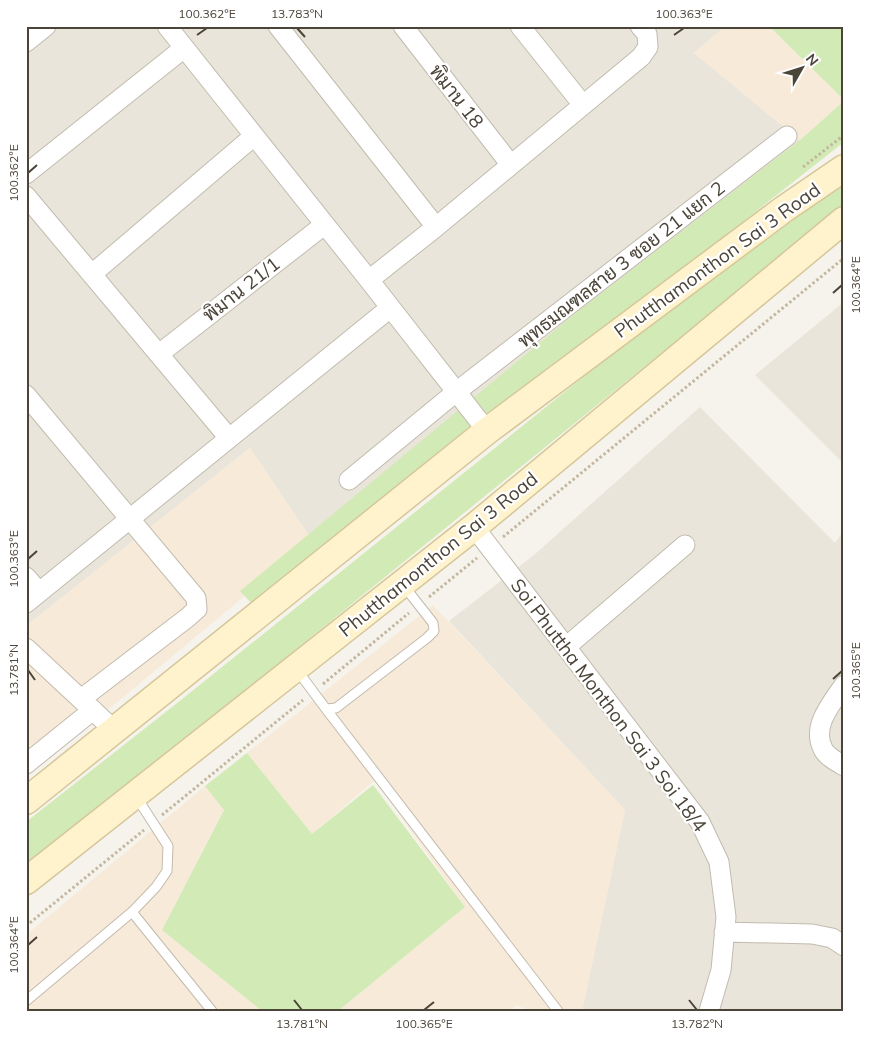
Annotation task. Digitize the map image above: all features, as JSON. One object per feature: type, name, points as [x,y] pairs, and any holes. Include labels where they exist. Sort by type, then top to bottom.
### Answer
[{"type":"main road","points":[[784,209],[844,157]]},
{"type":"main road","name":"Phutthamonthon Sai 3 Road","points":[[26,801],[487,431],[784,209],[844,168]]},
{"type":"main road","name":"Phutthamonthon Sai 3 Road","points":[[26,881],[474,527],[844,220]]},
{"type":"main road","points":[[813,246],[844,225]]},
{"type":"street","points":[[26,42],[46,26]]},
{"type":"street","points":[[166,26],[487,431]]},
{"type":"street","points":[[278,26],[436,227]]},
{"type":"street","name":"พิมาน 18","points":[[403,26],[511,165]]},
{"type":"street","points":[[520,26],[583,106]]},
{"type":"street","points":[[369,280],[641,57],[648,46],[647,34],[640,26]]},
{"type":"street","points":[[26,174],[184,48]]},
{"type":"street","points":[[92,274],[254,136]]},
{"type":"street","name":"พุทธมณฑลสาย 3 ซอย 21 แยก 2","points":[[349,480],[456,392],[787,136]]},
{"type":"street","points":[[26,196],[229,438]]},
{"type":"street","name":"พิมาน 21/1","points":[[159,354],[324,224]]},
{"type":"street","points":[[26,577],[33,598],[390,308]]},
{"type":"street","points":[[26,395],[196,598],[197,608],[87,705],[26,764]]},
{"type":"street","name":"Soi Phuttha Monthon Sai 3 Soi 18/4","points":[[474,527],[700,822],[719,862],[726,917],[721,970],[709,1011]]},
{"type":"street","points":[[566,647],[685,545]]},
{"type":"street","points":[[26,648],[114,730]]},
{"type":"street","points":[[844,684],[822,718],[819,734],[823,749],[833,760],[844,766]]},
{"type":"street","points":[[724,932],[812,934],[832,938],[844,946]]},
{"type":"lane","points":[[326,708],[336,708],[434,631],[433,624],[403,584]]},
{"type":"lane","points":[[296,668],[558,1011]]},
{"type":"lane","points":[[26,1001],[132,912],[156,887],[167,871],[168,846],[136,795]]},
{"type":"lane","points":[[132,912],[212,1011]]},
{"type":"path","points":[[26,926],[844,258]]},
{"type":"shaded area","points":[[26,26],[726,26],[694,53],[807,146],[312,540],[250,448],[26,626]]},
{"type":"shaded area","points":[[726,26],[769,26],[844,101],[800,140],[694,53]]},
{"type":"shaded area","points":[[844,302],[844,464],[755,375]]},
{"type":"shaded area","points":[[700,407],[835,543],[844,530],[844,1011],[582,1011],[625,810],[449,621],[534,555]]},
{"type":"shaded area","points":[[250,448],[312,540],[26,778],[26,626]]},
{"type":"shaded area","points":[[433,605],[625,810],[582,1011],[531,1011],[516,1005],[511,1011],[338,1011],[465,907],[375,780],[312,834],[247,753]]},
{"type":"shaded area","points":[[205,786],[224,809],[162,930],[262,1011],[26,1011],[26,935]]},
{"type":"green space","points":[[769,26],[844,26],[844,100]]},
{"type":"green space","points":[[844,101],[844,142],[253,605],[240,591],[577,312],[800,140]]},
{"type":"green space","points":[[844,179],[844,205],[26,868],[26,822],[698,285]]},
{"type":"green space","points":[[247,753],[312,834],[373,785],[465,907],[338,1011],[262,1011],[162,930],[224,810],[205,786]]}]
